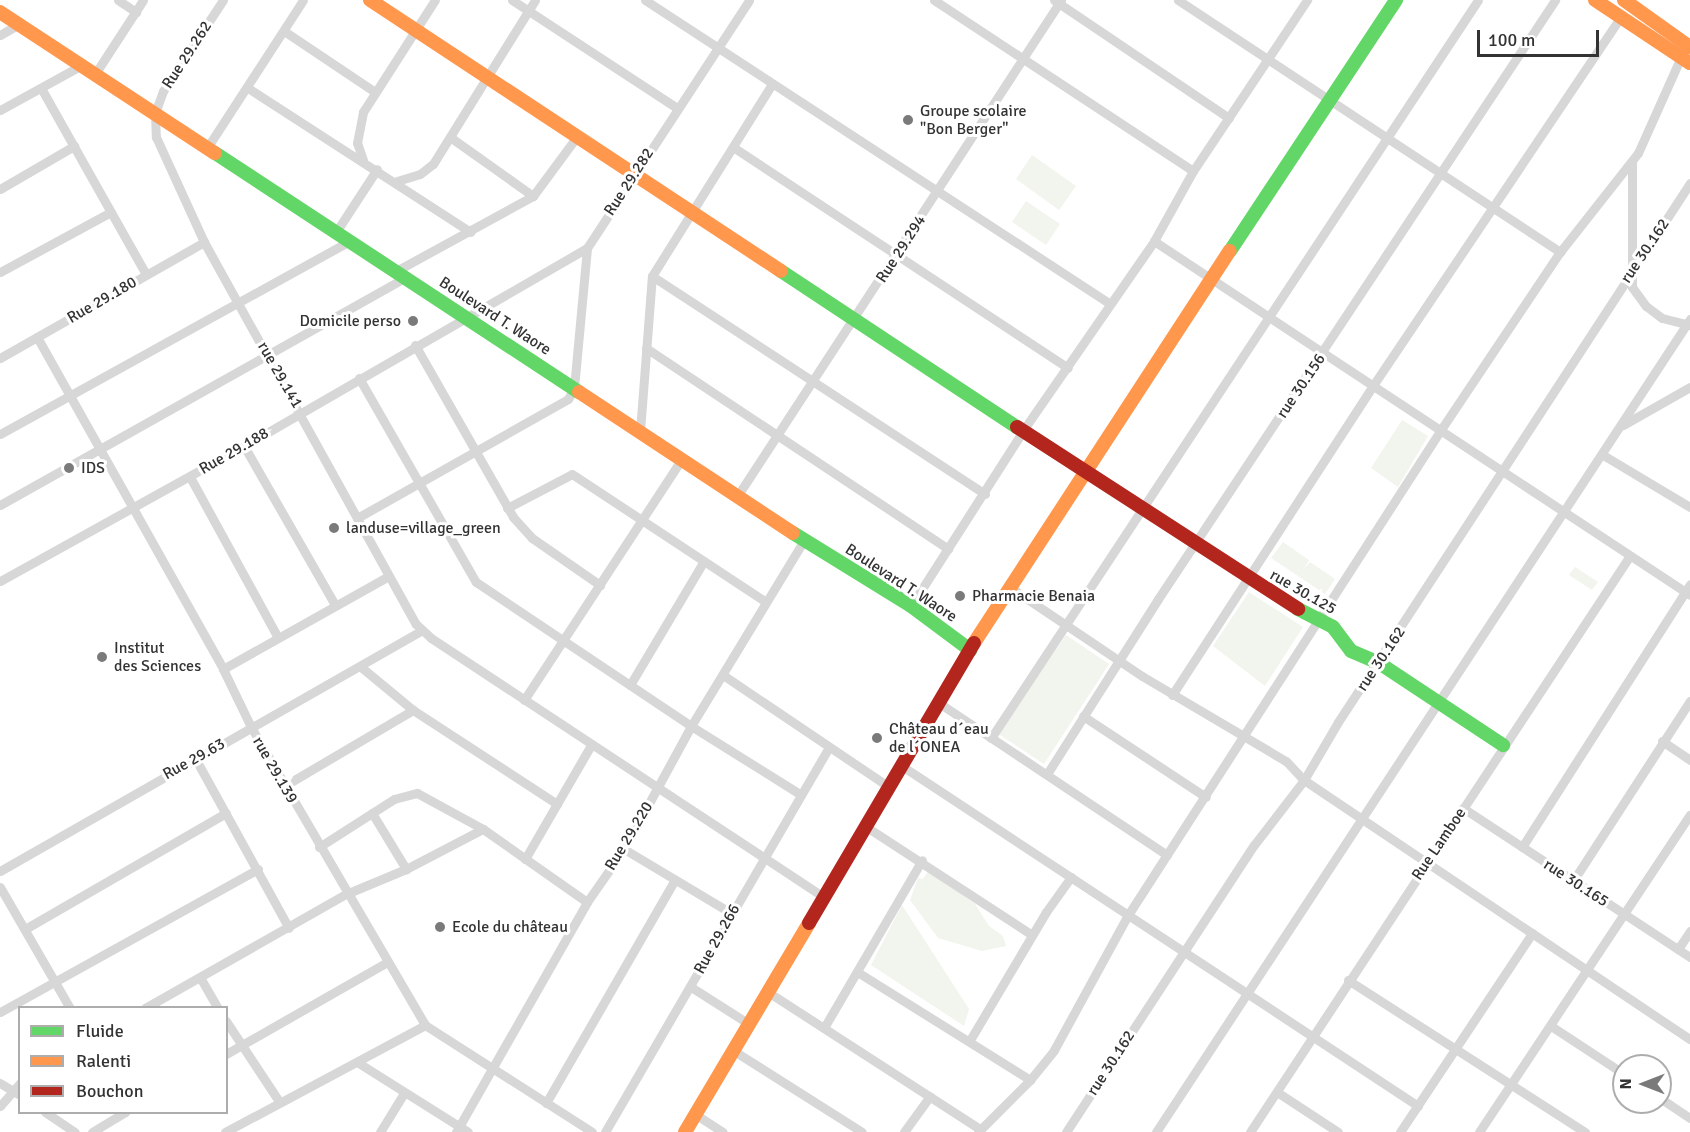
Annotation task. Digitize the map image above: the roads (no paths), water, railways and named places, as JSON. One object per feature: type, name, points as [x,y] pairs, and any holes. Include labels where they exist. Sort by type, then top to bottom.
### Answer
[{"type":"street","points":[[118,0],[136,12]]},
{"type":"street","points":[[95,74],[143,0]]},
{"type":"street","name":"Rue 29.262","points":[[155,113],[163,91],[223,0]]},
{"type":"street","points":[[207,147],[248,88],[303,0]]},
{"type":"street","name":"rue 30.125","points":[[370,0],[636,172],[691,211],[1250,580],[1333,627],[1351,651],[1379,663],[1435,703],[1503,745]]},
{"type":"street","points":[[363,160],[357,130],[375,92],[435,0]]},
{"type":"street","points":[[512,0],[677,108]]},
{"type":"street","points":[[397,181],[420,174],[433,164],[489,78],[535,0]]},
{"type":"street","points":[[645,0],[936,193],[1109,303]]},
{"type":"street","name":"Rue 29.282","points":[[574,388],[587,248],[749,0]]},
{"type":"street","points":[[934,0],[1193,171]]},
{"type":"street","points":[[1178,0],[1267,60],[1388,136],[1491,209],[1560,252]]},
{"type":"street","points":[[910,606],[985,494],[1024,429],[1154,241],[1193,171],[1307,0]]},
{"type":"street","points":[[685,1132],[970,650],[1085,469],[1396,0]]},
{"type":"street","points":[[991,738],[1067,627],[1478,0]]},
{"type":"street","name":"rue 30.156","points":[[1047,774],[1119,660],[1555,0]]},
{"type":"street","points":[[1595,0],[1621,17],[1688,50]]},
{"type":"street","points":[[1058,1],[1229,118]]},
{"type":"street","name":"Rue 29.294","points":[[738,495],[1023,60],[1058,1]]},
{"type":"street","points":[[1629,1],[1688,50]]},
{"type":"street","name":"Boulevard T. Waore","points":[[0,12],[804,540],[910,606],[970,650]]},
{"type":"street","points":[[1172,695],[1250,580],[1372,387],[1621,17]]},
{"type":"street","points":[[0,35],[20,24]]},
{"type":"street","points":[[284,31],[375,92]]},
{"type":"street","points":[[768,992],[825,1026],[979,1130],[1030,1080],[1054,1050],[1128,915],[1321,620],[1440,431],[1560,252],[1632,162],[1688,50]]},
{"type":"street","points":[[0,111],[82,65]]},
{"type":"street","points":[[640,431],[652,276],[772,84]]},
{"type":"street","points":[[41,88],[146,274]]},
{"type":"street","points":[[248,88],[397,181],[471,232]]},
{"type":"street","name":"rue 29.141","points":[[155,113],[156,137],[204,242],[301,412],[388,576],[421,631]]},
{"type":"street","points":[[0,505],[268,355],[533,196],[578,135]]},
{"type":"street","points":[[450,137],[533,196]]},
{"type":"street","points":[[0,189],[74,146]]},
{"type":"street","points":[[733,147],[1068,368]]},
{"type":"street","points":[[1156,1132],[1362,820],[1435,703],[1562,511],[1603,455],[1689,323],[1662,318],[1636,295],[1629,274],[1633,240],[1632,162]]},
{"type":"street","points":[[336,232],[377,169]]},
{"type":"street","name":"rue 30.162","points":[[1066,1132],[1254,845],[1304,780],[1629,274],[1690,183]]},
{"type":"street","points":[[0,272],[111,212]]},
{"type":"street","points":[[0,434],[237,300],[350,241]]},
{"type":"street","points":[[1154,241],[1212,277],[1372,387],[1629,556],[1688,590],[1522,847]]},
{"type":"street","name":"Rue 29.180","points":[[0,358],[204,242]]},
{"type":"street","name":"Rue 29.188","points":[[0,581],[190,477],[465,316],[587,248]]},
{"type":"street","points":[[652,276],[985,494]]},
{"type":"street","name":"rue 29.139","points":[[38,338],[223,669],[251,727],[284,786],[425,1024],[592,1132]]},
{"type":"street","points":[[415,345],[507,508],[532,538],[600,585]]},
{"type":"street","points":[[646,348],[948,549]]},
{"type":"street","points":[[359,378],[476,582],[691,726],[800,794]]},
{"type":"street","points":[[1621,426],[1690,387]]},
{"type":"street","points":[[357,518],[563,405],[574,388]]},
{"type":"street","points":[[244,446],[335,605]]},
{"type":"street","points":[[1603,455],[1690,507]]},
{"type":"street","points":[[524,700],[682,459]]},
{"type":"street","points":[[507,508],[570,473],[766,602]]},
{"type":"street","points":[[190,477],[278,638]]},
{"type":"street","name":"Rue 29.220","points":[[461,1130],[492,1069],[587,902],[624,849],[691,726],[804,540]]},
{"type":"street","name":"Rue Lamboe","points":[[1250,1132],[1629,556]]},
{"type":"street","points":[[630,685],[704,561]]},
{"type":"street","points":[[223,669],[388,576]]},
{"type":"street","points":[[1011,588],[1172,695],[1286,761],[1304,780],[1362,820],[1690,1039]]},
{"type":"street","points":[[421,631],[762,858],[824,896]]},
{"type":"street","name":"Rue 29.63","points":[[0,871],[421,631]]},
{"type":"street","points":[[361,667],[413,710],[557,804]]},
{"type":"street","points":[[723,675],[889,787]]},
{"type":"street","points":[[1574,881],[1662,741],[1690,701]]},
{"type":"street","points":[[939,704],[1167,855]]},
{"type":"street","points":[[284,786],[413,710]]},
{"type":"street","points":[[1083,716],[1206,797]]},
{"type":"street","points":[[1662,741],[1690,760]]},
{"type":"street","points":[[525,859],[591,745]]},
{"type":"street","name":"Rue 29.266","points":[[605,1132],[691,987],[762,858],[829,747]]},
{"type":"street","points":[[195,758],[258,868],[289,928]]},
{"type":"street","points":[[902,766],[1128,915],[1185,949],[1248,991],[1311,1038],[1418,1106]]},
{"type":"street","points":[[319,847],[394,799],[417,793],[483,829],[587,902]]},
{"type":"street","name":"rue 30.165","points":[[1462,808],[1690,957]]},
{"type":"street","points":[[25,929],[226,813]]},
{"type":"street","points":[[372,813],[406,869]]},
{"type":"street","points":[[1479,1132],[1588,973],[1690,815]]},
{"type":"street","points":[[865,826],[922,860],[1032,935]]},
{"type":"street","points":[[149,1006],[201,979],[346,894],[406,869],[483,829]]},
{"type":"street","points":[[624,849],[731,913]]},
{"type":"street","points":[[825,1026],[859,973],[922,860]]},
{"type":"street","points":[[0,1012],[258,868]]},
{"type":"street","points":[[970,1040],[1032,935],[1071,877]]},
{"type":"street","points":[[546,1103],[675,880]]},
{"type":"street","points":[[0,887],[69,1006]]},
{"type":"street","points":[[1678,949],[1690,931]]},
{"type":"street","points":[[1400,1132],[1532,933]]},
{"type":"street","points":[[228,1053],[387,962]]},
{"type":"street","points":[[859,973],[970,1040],[1030,1080]]},
{"type":"street","points":[[201,979],[217,1006]]},
{"type":"street","points":[[1348,980],[1585,1132]]},
{"type":"street","points":[[691,987],[749,1024]]},
{"type":"street","points":[[225,1132],[278,1100],[357,1062],[425,1024]]},
{"type":"street","points":[[228,1025],[278,1100]]},
{"type":"street","points":[[1551,1026],[1612,1066]]},
{"type":"street","points":[[734,1051],[862,1132]]},
{"type":"street","points":[[357,1062],[461,1130]]},
{"type":"street","points":[[0,1083],[18,1094]]},
{"type":"street","points":[[0,1106],[10,1089],[18,1084]]},
{"type":"street","points":[[1277,1092],[1338,1132]]},
{"type":"street","points":[[380,1132],[404,1093]]},
{"type":"street","points":[[904,1132],[930,1096]]},
{"type":"street","points":[[1672,1106],[1690,1118]]},
{"type":"street","points":[[47,1114],[75,1132]]},
{"type":"street","points":[[92,1132],[123,1114]]},
{"type":"street","points":[[695,1114],[723,1132]]},
{"type":"place","name":"Groupe scolaire \"Bon Berger\"","points":[[908,120]]},
{"type":"place","name":"Domicile perso","points":[[413,321]]},
{"type":"place","name":"IDS","points":[[69,468]]},
{"type":"place","name":"landuse=village_green","points":[[334,528]]},
{"type":"place","name":"Pharmacie Benaia","points":[[960,596]]},
{"type":"place","name":"Institut des Sciences","points":[[102,657]]},
{"type":"place","name":"Château d´eau de l´ONEA","points":[[877,738]]},
{"type":"place","name":"Ecole du château","points":[[440,927]]}]
